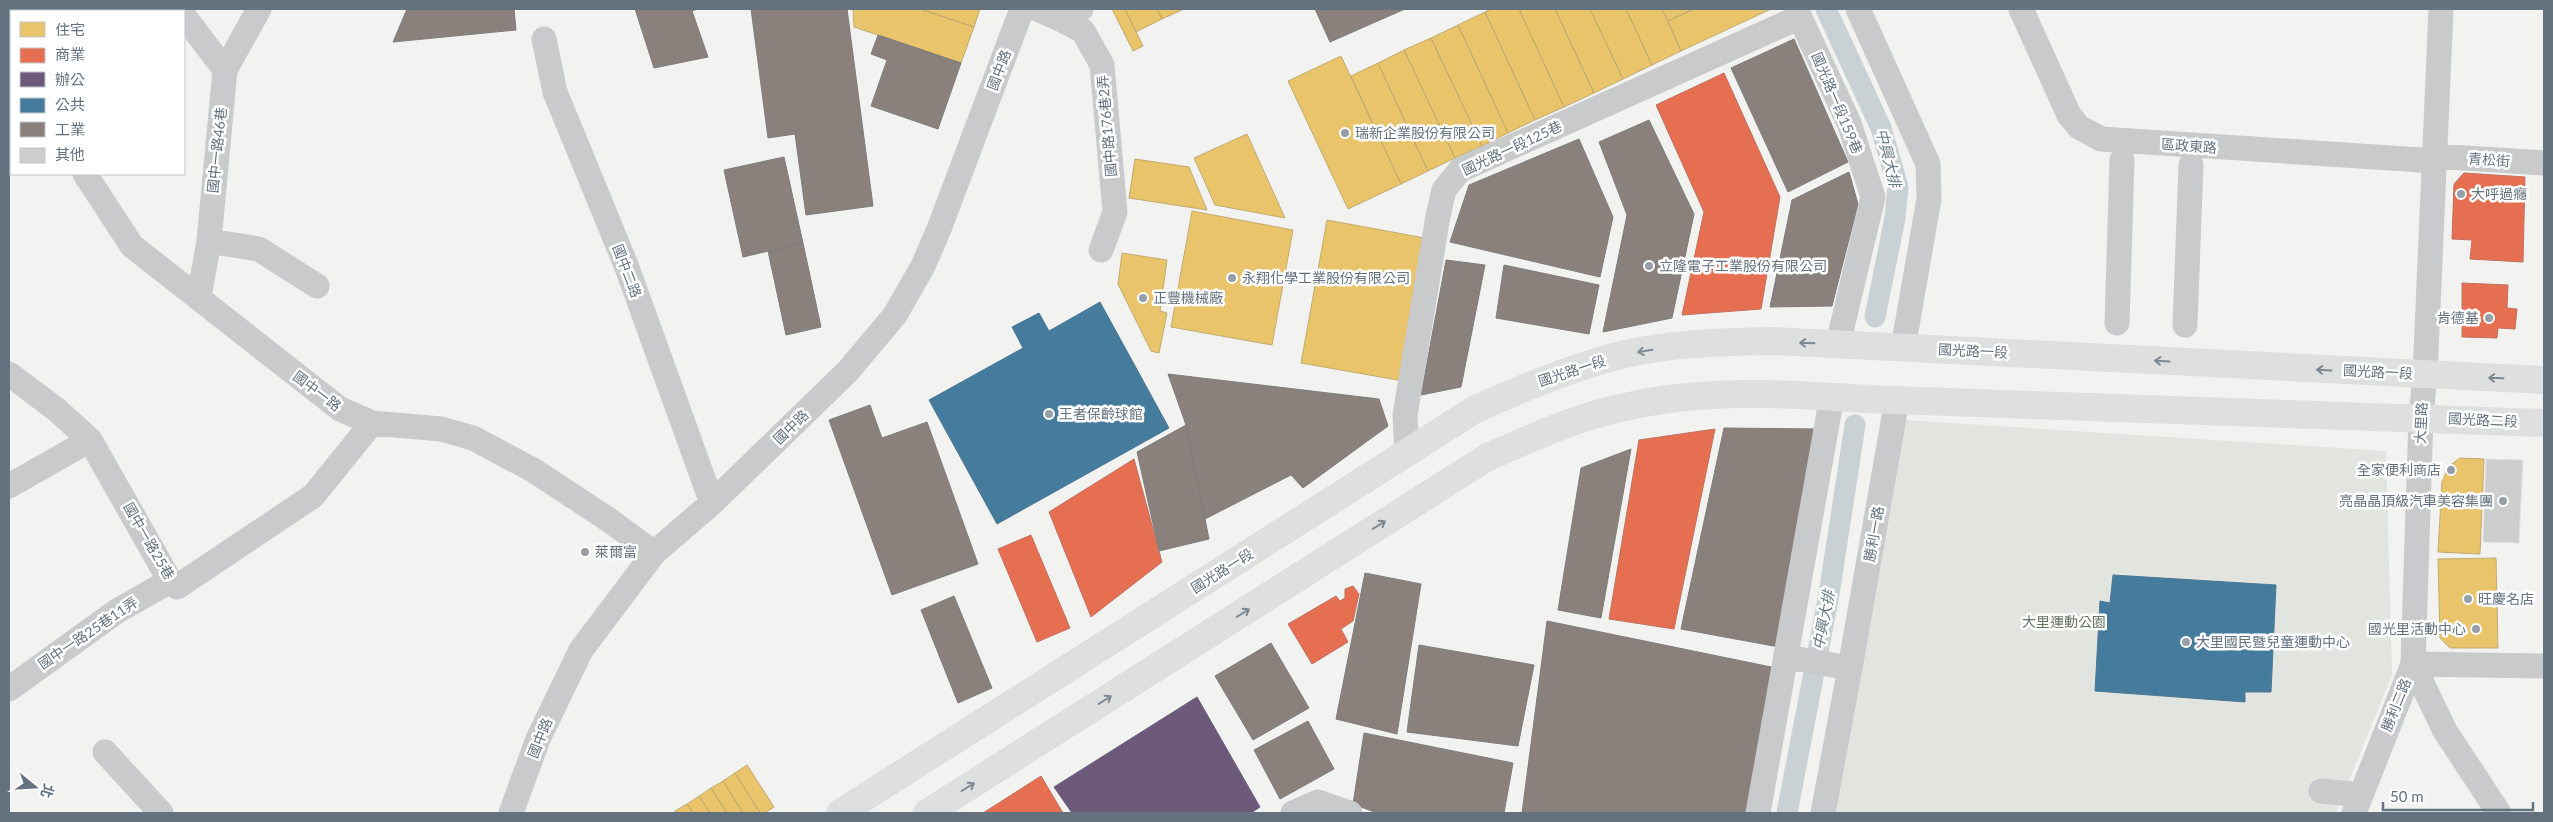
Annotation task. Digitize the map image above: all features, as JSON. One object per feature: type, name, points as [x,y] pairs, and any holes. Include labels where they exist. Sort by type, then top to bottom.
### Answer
[{"type":"main road","name":"國光路一段","points":[[840,813],[1474,410],[1531,384],[1622,355],[1659,348],[1724,342],[1838,344],[2425,375]]},
{"type":"main road","points":[[2425,375],[2544,380]]},
{"type":"main road","points":[[927,813],[1486,458],[1541,434],[1624,407],[1662,400],[1726,394],[1832,396],[1897,400],[2421,417]]},
{"type":"main road","name":"國光路二段","points":[[2421,417],[2544,423]]},
{"type":"street","points":[[185,17],[225,70],[259,9]]},
{"type":"street","name":"國中路","points":[[511,813],[538,739],[581,650],[654,553],[712,503],[848,372],[895,314],[923,266],[936,236],[1022,9]]},
{"type":"street","points":[[1858,9],[1928,164],[1929,198],[1903,348]]},
{"type":"street","name":"區政東路","points":[[2021,9],[2069,115],[2079,127],[2101,139],[2420,160],[2434,156]]},
{"type":"street","name":"大里路","points":[[2441,9],[2425,375],[2421,417],[2413,664],[2445,731],[2499,813]]},
{"type":"street","name":"國中路176巷2弄","points":[[1060,12],[1083,31],[1102,65],[1115,212],[1101,250]]},
{"type":"street","name":"國光路一段159巷","points":[[1798,13],[1849,124],[1873,197],[1838,344]]},
{"type":"street","name":"國光路一段125巷","points":[[1407,451],[1405,415],[1438,216],[1444,190],[1460,170],[1798,13]]},
{"type":"street","name":"國中二路","points":[[544,39],[555,92],[626,265],[712,503]]},
{"type":"street","name":"國中一路46巷","points":[[199,296],[209,241],[225,70]]},
{"type":"street","name":"青松街","points":[[2434,156],[2544,163]]},
{"type":"street","points":[[2117,323],[2122,160]]},
{"type":"street","points":[[2184,325],[2191,165]]},
{"type":"street","name":"國中一路","points":[[86,175],[132,246],[199,296],[340,409],[372,423],[441,429],[473,438],[533,470],[609,520],[654,553]]},
{"type":"street","points":[[209,241],[259,249],[317,286]]},
{"type":"street","name":"國中一路25巷","points":[[9,374],[57,410],[90,440],[170,581],[177,587],[314,496],[372,423]]},
{"type":"street","points":[[1758,813],[1832,396]]},
{"type":"street","name":"勝利一路","points":[[1823,813],[1897,400]]},
{"type":"street","points":[[9,486],[90,440]]},
{"type":"street","name":"國中一路25巷11弄","points":[[9,688],[117,611],[170,581]]},
{"type":"street","points":[[1787,657],[1850,668]]},
{"type":"street","name":"勝利二路","points":[[2357,804],[2413,664],[2544,666]]},
{"type":"street","points":[[105,752],[161,813]]},
{"type":"street","points":[[2321,791],[2357,804]]},
{"type":"street","points":[[1293,813],[1318,802],[1350,813]]},
{"type":"green space","name":"大里運動公園","points":[[1905,420],[2386,451],[2392,675],[2336,813],[1834,813]]},
{"type":"building: 住宅","points":[[853,9],[920,9],[974,27],[961,63],[854,27]]},
{"type":"building: 住宅","points":[[920,9],[980,9],[974,27]]},
{"type":"building: 住宅","points":[[1112,9],[1125,9],[1143,46],[1133,51]]},
{"type":"building: 住宅","points":[[1125,9],[1157,9],[1162,19],[1136,32]]},
{"type":"building: 住宅","points":[[1157,9],[1184,9],[1162,19]]},
{"type":"building: 住宅","points":[[1492,9],[1519,9],[1564,107],[1535,120],[1485,12]]},
{"type":"building: 住宅","points":[[1519,9],[1555,9],[1594,93],[1564,107]]},
{"type":"building: 住宅","points":[[1555,9],[1590,9],[1623,79],[1594,93]]},
{"type":"building: 住宅","points":[[1590,9],[1626,9],[1652,65],[1623,79]]},
{"type":"building: 住宅","points":[[1626,9],[1662,9],[1681,51],[1652,65]]},
{"type":"building: 住宅","points":[[1662,9],[1694,9],[1668,21]]},
{"type":"building: 住宅","points":[[1694,9],[1771,9],[1681,51],[1668,21]]},
{"type":"building: 住宅","points":[[1485,12],[1535,120],[1508,133],[1458,25]]},
{"type":"building: 住宅","points":[[1458,25],[1508,133],[1482,146],[1431,38]]},
{"type":"building: 住宅","points":[[1431,38],[1482,146],[1455,158],[1404,50]]},
{"type":"building: 住宅","points":[[1404,50],[1455,158],[1428,171],[1378,63]]},
{"type":"building: 住宅","name":"瑞新企業股份有限公司","points":[[1341,56],[1401,184],[1348,209],[1288,81]]},
{"type":"building: 住宅","points":[[1378,63],[1428,171],[1401,184],[1351,76]]},
{"type":"building: 住宅","points":[[1247,134],[1285,218],[1215,205],[1194,158]]},
{"type":"building: 住宅","points":[[1135,159],[1189,167],[1207,210],[1129,198]]},
{"type":"building: 住宅","name":"永翔化學工業股份有限公司","points":[[1192,211],[1293,230],[1272,345],[1171,327]]},
{"type":"building: 住宅","points":[[1327,220],[1430,239],[1403,381],[1301,363]]},
{"type":"building: 住宅","name":"正豐機械廠","points":[[1122,253],[1167,260],[1160,311],[1167,313],[1159,353],[1151,351],[1118,284]]},
{"type":"building: 住宅","points":[[2460,458],[2484,459],[2480,554],[2438,552],[2442,482],[2449,466]]},
{"type":"building: 住宅","name":"旺慶名店","points":[[2496,558],[2498,648],[2450,648],[2440,638],[2438,559]]},
{"type":"building: 住宅","points":[[747,765],[774,807],[765,813],[760,813],[735,773]]},
{"type":"building: 住宅","points":[[735,773],[760,813],[743,813],[723,781]]},
{"type":"building: 住宅","points":[[723,781],[743,813],[727,813],[711,788]]},
{"type":"building: 住宅","points":[[711,788],[727,813],[710,813],[699,796]]},
{"type":"building: 住宅","points":[[699,796],[710,813],[693,813],[687,804]]},
{"type":"building: 住宅","points":[[687,804],[693,813],[676,813],[675,811]]},
{"type":"building: 商業","points":[[1724,73],[1780,197],[1761,309],[1682,315],[1704,212],[1656,105]]},
{"type":"building: 商業","points":[[2464,173],[2525,177],[2523,262],[2470,259],[2472,240],[2452,239],[2454,184]]},
{"type":"building: 商業","name":"肯德基","points":[[2462,283],[2508,285],[2507,308],[2517,309],[2515,329],[2498,328],[2497,338],[2462,337]]},
{"type":"building: 商業","points":[[1715,429],[1674,629],[1609,619],[1639,440]]},
{"type":"building: 商業","points":[[1134,459],[1162,562],[1091,617],[1049,512]]},
{"type":"building: 商業","points":[[1031,535],[1070,628],[1037,642],[998,549]]},
{"type":"building: 商業","points":[[1353,586],[1359,594],[1353,621],[1341,629],[1348,642],[1312,664],[1288,624],[1336,596],[1340,601],[1345,598],[1345,589]]},
{"type":"building: 商業","points":[[1041,776],[1063,813],[983,813]]},
{"type":"building: 辦公","points":[[1197,697],[1260,807],[1251,813],[1072,813],[1054,787]]},
{"type":"building: 公共","name":"王者保齡球館","points":[[1100,302],[1169,428],[997,524],[929,400],[1023,348],[1012,327],[1039,313],[1049,331]]},
{"type":"building: 公共","name":"大里國民暨兒童運動中心","points":[[2113,575],[2276,585],[2271,692],[2245,692],[2245,702],[2095,691],[2100,601],[2110,603]]},
{"type":"building: 工業","points":[[407,9],[514,9],[516,30],[393,42]]},
{"type":"building: 工業","points":[[635,9],[698,9],[692,11],[708,57],[654,68]]},
{"type":"building: 工業","points":[[751,9],[847,9],[873,206],[806,215],[795,134],[768,138]]},
{"type":"building: 工業","points":[[1315,9],[1405,9],[1330,42]]},
{"type":"building: 工業","points":[[878,35],[961,63],[938,129],[871,106],[887,60],[871,54]]},
{"type":"building: 工業","points":[[1794,39],[1848,162],[1788,192],[1731,68]]},
{"type":"building: 工業","points":[[9,75],[10,158],[9,159]]},
{"type":"building: 工業","name":"立隆電子工業股份有限公司","points":[[1649,120],[1694,214],[1672,318],[1603,332],[1627,215],[1599,142]]},
{"type":"building: 工業","points":[[1579,139],[1613,217],[1600,277],[1450,242],[1469,185]]},
{"type":"building: 工業","points":[[784,157],[803,243],[743,257],[724,170]]},
{"type":"building: 工業","points":[[1849,172],[1858,204],[1832,306],[1770,307],[1792,200]]},
{"type":"building: 工業","points":[[803,243],[821,327],[786,335],[768,251]]},
{"type":"building: 工業","points":[[1446,260],[1485,265],[1461,387],[1421,395]]},
{"type":"building: 工業","points":[[1504,265],[1599,285],[1589,334],[1496,318]]},
{"type":"building: 工業","points":[[1168,374],[1379,399],[1388,426],[1303,488],[1291,475],[1205,519],[1186,425]]},
{"type":"building: 工業","points":[[870,405],[882,438],[927,422],[978,564],[892,595],[829,420]]},
{"type":"building: 工業","points":[[1186,425],[1209,539],[1159,551],[1137,452]]},
{"type":"building: 工業","points":[[1724,428],[1818,429],[1779,647],[1681,629]]},
{"type":"building: 工業","points":[[1631,449],[1601,618],[1558,610],[1581,468]]},
{"type":"building: 工業","points":[[1365,573],[1421,584],[1397,734],[1336,719]]},
{"type":"building: 工業","points":[[954,596],[992,688],[958,703],[921,610]]},
{"type":"building: 工業","points":[[1547,621],[1776,668],[1750,813],[1522,813]]},
{"type":"building: 工業","points":[[1271,643],[1309,708],[1253,740],[1215,676]]},
{"type":"building: 工業","points":[[1419,645],[1534,665],[1518,746],[1407,732]]},
{"type":"building: 工業","points":[[1308,721],[1334,769],[1280,799],[1254,750]]},
{"type":"building: 工業","points":[[1364,733],[1513,763],[1504,813],[1377,813],[1353,804]]},
{"type":"building: 其他","name":"亮晶晶頂級汽車美容集團","points":[[2486,459],[2523,460],[2519,543],[2483,542]]},
{"type":"waterway","name":"中興大排","points":[[1826,9],[1881,128],[1898,187],[1895,218],[1875,317]]},
{"type":"waterway","name":"中興大排","points":[[1787,813],[1829,594],[1855,425]]},
{"type":"place","name":"瑞新企業股份有限公司","points":[[1345,133]]},
{"type":"place","name":"大呼過癮","points":[[2461,194]]},
{"type":"place","name":"立隆電子工業股份有限公司","points":[[1649,266]]},
{"type":"place","name":"永翔化學工業股份有限公司","points":[[1232,278]]},
{"type":"place","name":"正豐機械廠","points":[[1143,298]]},
{"type":"place","name":"肯德基","points":[[2489,318]]},
{"type":"place","name":"王者保齡球館","points":[[1049,414]]},
{"type":"place","name":"全家便利商店","points":[[2451,470]]},
{"type":"place","name":"亮晶晶頂級汽車美容集團","points":[[2503,501]]},
{"type":"place","name":"萊爾富","points":[[585,552]]},
{"type":"place","name":"旺慶名店","points":[[2468,599]]},
{"type":"place","name":"國光里活動中心","points":[[2476,629]]},
{"type":"place","name":"大里國民暨兒童運動中心","points":[[2186,642]]}]
